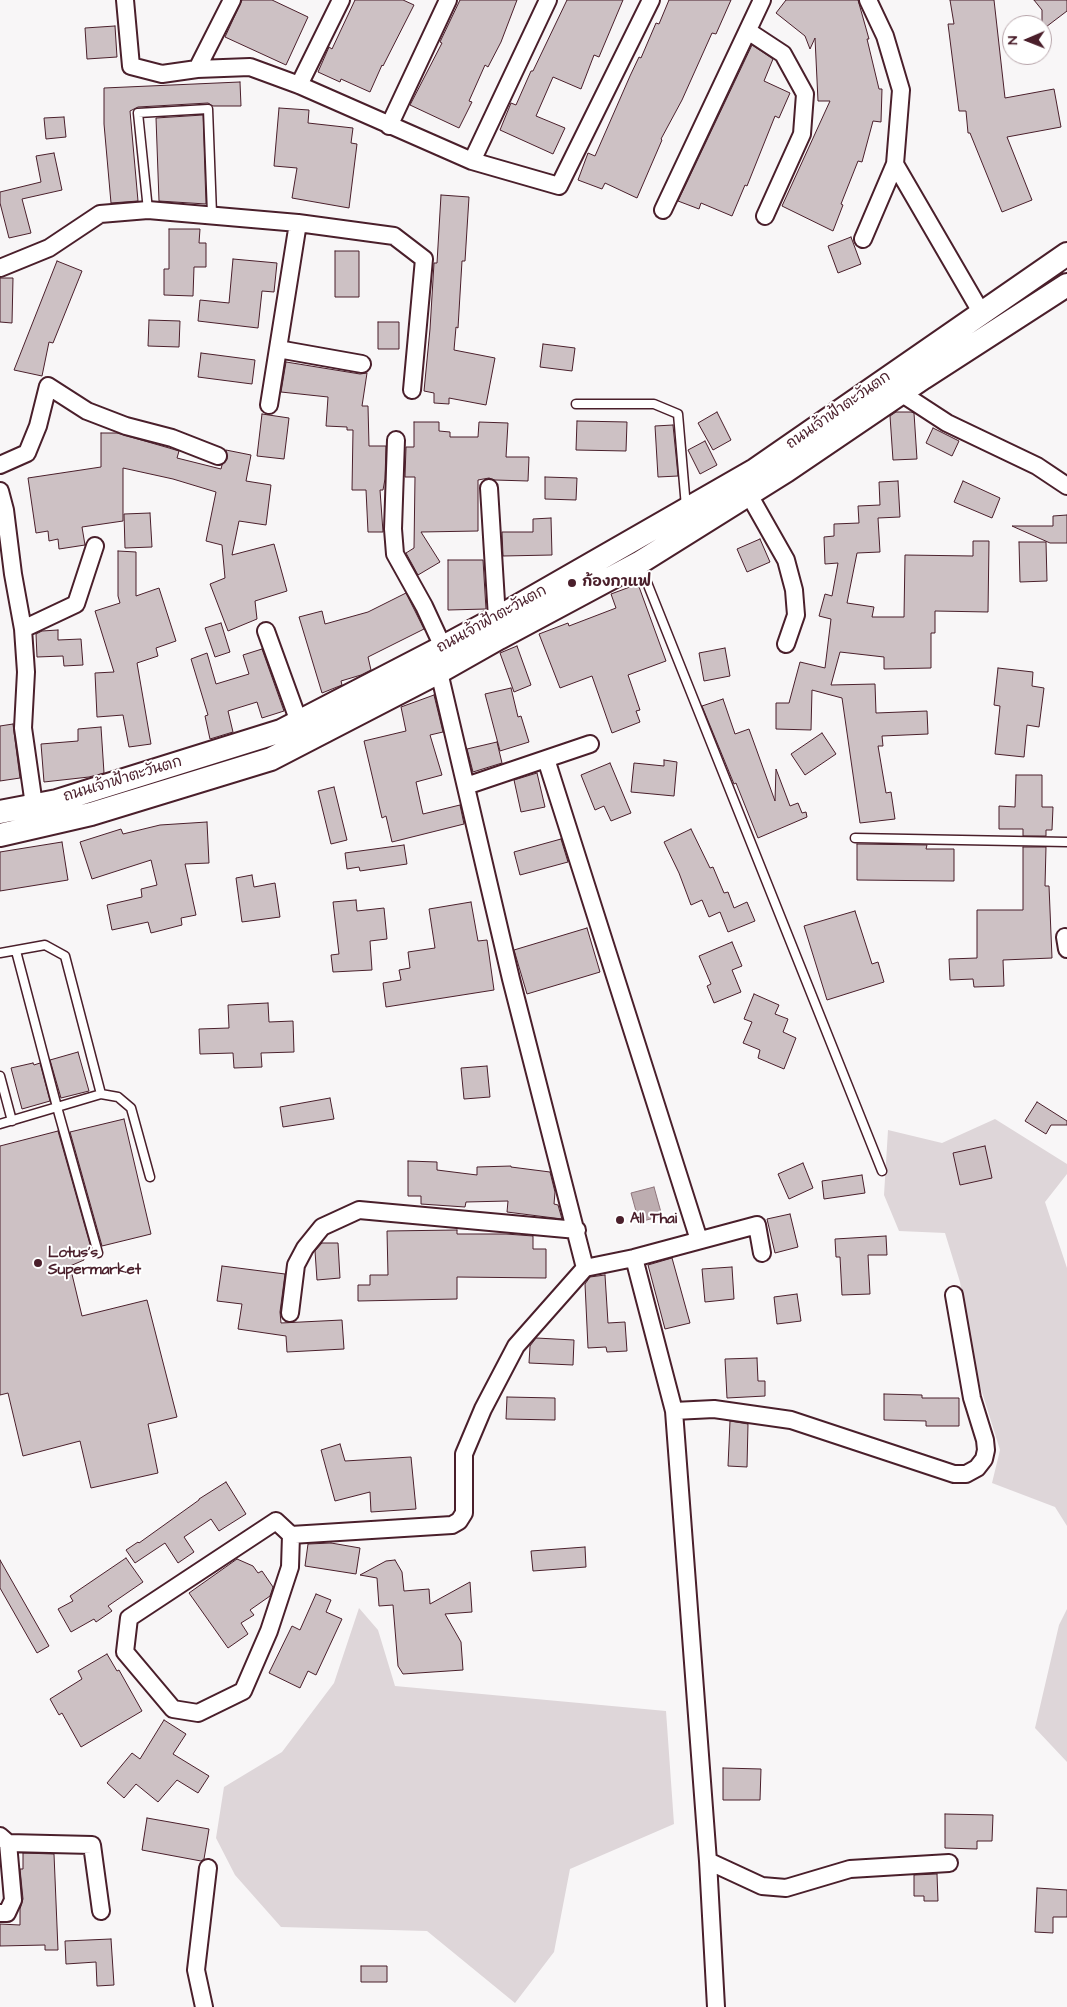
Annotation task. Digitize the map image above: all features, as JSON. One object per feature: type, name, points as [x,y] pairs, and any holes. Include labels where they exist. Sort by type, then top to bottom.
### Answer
[{"type":"main road","name":"ถนนเจ้าฟ้าตะวันตก","points":[[0,812],[57,801],[281,732],[497,618],[755,470],[1067,254]]},
{"type":"main road","name":"ถนนเจ้าฟ้าตะวันตก","points":[[0,835],[91,814],[271,759],[438,672],[639,563],[748,493],[786,471],[1067,285]]},
{"type":"street","points":[[125,0],[132,66],[162,74],[198,69],[250,67],[299,85],[472,161],[559,186],[651,0]]},
{"type":"street","points":[[198,69],[232,0]]},
{"type":"street","points":[[299,85],[341,0]]},
{"type":"street","points":[[389,126],[448,0]]},
{"type":"street","points":[[472,161],[548,0]]},
{"type":"street","points":[[663,210],[762,0]]},
{"type":"street","points":[[863,239],[895,164],[901,90],[886,36],[868,0]]},
{"type":"street","points":[[748,31],[783,54],[805,94],[802,134],[766,216]]},
{"type":"street","points":[[895,164],[981,312]]},
{"type":"street","points":[[0,268],[49,248],[100,214],[148,210],[212,214],[298,223],[394,236],[424,259],[412,390]]},
{"type":"street","points":[[269,404],[298,223]]},
{"type":"street","points":[[278,349],[362,364]]},
{"type":"street","points":[[0,465],[27,453],[38,426],[48,386],[87,411],[126,426],[172,438],[218,456]]},
{"type":"street","points":[[901,394],[947,423],[1037,466],[1067,486]]},
{"type":"street","points":[[396,440],[393,529],[395,554],[424,606],[443,647]]},
{"type":"street","points":[[489,488],[497,618]]},
{"type":"street","points":[[0,491],[5,510],[12,574],[23,629],[26,672],[23,728],[34,805]]},
{"type":"street","points":[[748,493],[786,560],[794,590],[796,615],[786,644]]},
{"type":"street","points":[[23,629],[76,604],[95,546]]},
{"type":"street","points":[[266,632],[299,722]]},
{"type":"street","points":[[438,672],[511,978],[577,1230],[585,1268]]},
{"type":"street","points":[[466,786],[590,744]]},
{"type":"street","points":[[546,759],[699,1240]]},
{"type":"street","points":[[290,1313],[296,1265],[305,1248],[322,1227],[359,1210],[577,1230]]},
{"type":"street","points":[[291,1535],[290,1567],[269,1632],[243,1691],[198,1713],[173,1709],[125,1652],[129,1618],[276,1521],[291,1535],[452,1525],[459,1521],[464,1513],[464,1454],[483,1409],[516,1346],[585,1268],[634,1258],[757,1224],[762,1253]]},
{"type":"street","points":[[634,1258],[674,1411],[708,1861],[716,2007]]},
{"type":"street","points":[[674,1411],[714,1409],[791,1420],[946,1471],[966,1474],[977,1468],[984,1459],[986,1440],[972,1398],[954,1295]]},
{"type":"street","points":[[0,1913],[7,1913],[13,1900],[4,1839],[92,1845],[101,1911]]},
{"type":"street","points":[[708,1861],[762,1886],[786,1888],[850,1869],[949,1862]]},
{"type":"street","points":[[204,2007],[196,1970],[208,1868]]},
{"type":"lane","points":[[148,210],[138,113],[208,109],[212,214]]},
{"type":"lane","points":[[576,404],[654,404],[678,414],[686,509]]},
{"type":"lane","points":[[639,563],[882,1171]]},
{"type":"lane","points":[[855,838],[1067,842]]},
{"type":"lane","points":[[0,953],[45,945],[65,956],[101,1094]]},
{"type":"lane","points":[[16,950],[98,1253]]},
{"type":"lane","points":[[0,1076],[12,1121]]},
{"type":"lane","points":[[0,1124],[101,1094],[114,1096],[122,1099],[131,1108],[150,1177]]},
{"type":"shaded area","points":[[995,1119],[1067,1164],[1067,1174],[1045,1202],[1067,1268],[1067,1526],[1055,1507],[992,1483],[1000,1450],[972,1360],[960,1282],[945,1233],[899,1231],[884,1195],[888,1130],[942,1143]]},
{"type":"shaded area","points":[[654,1187],[662,1216],[639,1222],[631,1193]]},
{"type":"shaded area","points":[[359,1608],[378,1630],[395,1686],[666,1711],[674,1824],[570,1869],[554,1952],[515,2003],[427,1931],[281,1927],[235,1875],[216,1838],[224,1787],[282,1752],[334,1683]]},
{"type":"shaded area","points":[[1067,1609],[1067,1762],[1035,1728],[1059,1625]]},
{"type":"building","points":[[242,0],[272,0],[308,17],[286,65],[225,37]]},
{"type":"building","points":[[355,0],[403,0],[414,5],[370,92],[341,79],[340,82],[318,72],[329,47],[332,49]]},
{"type":"building","points":[[460,0],[517,0],[501,42],[488,67],[485,65],[469,101],[472,102],[459,128],[410,105],[442,43],[440,42]]},
{"type":"building","points":[[567,0],[623,0],[599,57],[594,55],[581,89],[553,77],[536,116],[565,128],[553,154],[500,130],[511,103],[516,105]]},
{"type":"building","points":[[669,0],[731,0],[716,34],[712,33],[682,100],[661,139],[637,198],[605,183],[602,189],[578,180],[588,153],[595,156],[639,57],[641,58],[656,23],[659,24]]},
{"type":"building","points":[[786,0],[858,0],[869,39],[867,39],[879,89],[882,89],[881,122],[873,121],[862,162],[858,161],[841,204],[843,205],[833,231],[782,206],[830,101],[818,101],[815,38],[810,49],[805,36],[776,13]]},
{"type":"building","points":[[950,0],[994,0],[1005,98],[1054,89],[1061,127],[1007,137],[1032,200],[1002,212],[970,133],[968,133],[966,111],[959,111],[948,24],[954,24]]},
{"type":"building","points":[[1034,0],[1067,0],[1067,11],[1052,22],[1052,15],[1042,15],[1042,10]]},
{"type":"building","points":[[115,26],[117,57],[87,59],[85,28]]},
{"type":"building","points":[[752,45],[773,59],[764,81],[790,93],[779,118],[775,116],[747,186],[745,185],[732,216],[701,203],[699,209],[678,201]]},
{"type":"building","points":[[240,82],[241,106],[213,106],[208,103],[138,107],[130,111],[138,201],[111,203],[104,124],[104,88]]},
{"type":"building","points":[[279,108],[309,110],[308,123],[353,128],[351,143],[357,144],[349,208],[292,198],[297,168],[274,166]]},
{"type":"building","points":[[203,115],[206,204],[159,201],[156,118]]},
{"type":"building","points":[[64,117],[66,137],[46,139],[44,118]]},
{"type":"building","points":[[54,153],[62,190],[22,199],[31,233],[9,238],[0,203],[0,192],[41,182],[36,156]]},
{"type":"building","points":[[441,195],[469,197],[465,261],[462,261],[458,328],[456,327],[454,350],[495,358],[486,405],[449,398],[449,404],[434,403],[434,393],[424,391],[434,263],[437,263]]},
{"type":"building","points":[[169,229],[200,229],[199,243],[206,243],[206,267],[194,267],[193,296],[164,295],[164,269],[169,269]]},
{"type":"building","points":[[851,237],[861,264],[838,273],[828,246]]},
{"type":"building","points":[[335,251],[359,251],[359,297],[335,297]]},
{"type":"building","points":[[233,259],[277,263],[274,292],[262,291],[258,328],[198,321],[200,300],[229,303]]},
{"type":"building","points":[[57,261],[82,271],[53,343],[49,342],[42,376],[14,370]]},
{"type":"building","points":[[0,278],[13,278],[12,323],[0,322]]},
{"type":"building","points":[[149,320],[180,321],[179,347],[148,346]]},
{"type":"building","points":[[378,322],[399,322],[399,349],[378,349]]},
{"type":"building","points":[[543,344],[575,348],[572,371],[540,367]]},
{"type":"building","points":[[201,353],[255,360],[252,384],[198,377]]},
{"type":"building","points":[[286,362],[360,374],[367,373],[362,406],[368,406],[369,446],[386,446],[385,479],[383,490],[380,490],[383,532],[368,532],[366,490],[352,490],[353,430],[347,430],[347,427],[326,426],[328,397],[281,392]]},
{"type":"building","points":[[717,412],[731,440],[713,450],[698,423]]},
{"type":"building","points":[[896,412],[914,413],[917,459],[893,460],[890,416]]},
{"type":"building","points":[[262,414],[289,418],[284,459],[257,456]]},
{"type":"building","points":[[577,421],[627,422],[626,451],[576,450]]},
{"type":"building","points":[[414,422],[439,422],[439,431],[450,432],[450,437],[478,437],[479,422],[508,423],[506,457],[529,457],[528,481],[495,480],[489,478],[478,480],[478,531],[421,532],[440,562],[418,575],[406,553],[414,548],[415,477],[405,477],[406,447],[414,447]]},
{"type":"building","points":[[673,425],[678,476],[658,477],[655,426]]},
{"type":"building","points":[[933,428],[959,441],[952,456],[926,443]]},
{"type":"building","points":[[101,433],[117,433],[179,451],[177,458],[221,469],[227,459],[226,450],[251,455],[246,481],[271,485],[266,525],[239,521],[232,555],[274,544],[287,591],[255,601],[257,619],[228,631],[210,584],[225,578],[222,545],[206,541],[216,492],[173,479],[123,468],[123,521],[82,527],[85,545],[59,549],[58,539],[49,541],[48,531],[36,533],[28,478],[101,467]]},
{"type":"building","points":[[705,441],[717,465],[700,474],[688,450]]},
{"type":"building","points":[[545,477],[577,478],[576,500],[545,499]]},
{"type":"building","points":[[898,481],[900,517],[878,518],[880,552],[857,553],[847,603],[874,607],[872,617],[904,617],[905,555],[973,556],[973,541],[989,541],[988,612],[935,611],[935,633],[931,633],[931,668],[884,669],[884,657],[840,652],[831,685],[875,684],[876,713],[927,711],[928,734],[882,736],[883,746],[878,746],[886,793],[891,792],[895,819],[860,823],[842,698],[812,690],[811,730],[776,729],[776,703],[789,703],[800,662],[825,668],[831,619],[819,616],[825,594],[832,596],[838,563],[825,564],[824,537],[834,536],[834,524],[859,523],[858,506],[880,505],[879,482]]},
{"type":"building","points":[[963,481],[1000,498],[992,518],[954,502]]},
{"type":"building","points":[[150,513],[152,547],[125,548],[124,514]]},
{"type":"building","points":[[1067,515],[1067,543],[1050,543],[1012,526],[1053,526],[1053,516]]},
{"type":"building","points":[[551,518],[552,555],[503,556],[502,532],[533,532],[533,519]]},
{"type":"building","points":[[760,539],[770,562],[747,572],[737,549]]},
{"type":"building","points":[[1019,542],[1046,542],[1047,581],[1020,582]]},
{"type":"building","points":[[118,551],[136,552],[136,596],[159,588],[176,641],[156,648],[158,656],[137,663],[151,744],[129,747],[123,715],[97,717],[95,673],[114,672],[95,611],[120,603],[118,596]]},
{"type":"building","points":[[448,560],[483,560],[486,609],[448,610]]},
{"type":"building","points":[[638,584],[666,661],[628,675],[640,710],[636,711],[640,722],[612,733],[592,676],[560,688],[539,634],[568,623],[569,626],[616,608],[611,594]]},
{"type":"building","points":[[406,593],[424,629],[368,657],[371,670],[341,681],[342,685],[322,693],[299,617],[322,611],[325,624],[368,612]]},
{"type":"building","points":[[221,623],[230,652],[215,657],[205,628]]},
{"type":"building","points":[[58,630],[58,640],[81,639],[83,665],[64,666],[63,656],[37,657],[36,634],[42,631]]},
{"type":"building","points":[[517,646],[531,685],[514,692],[500,653]]},
{"type":"building","points":[[725,648],[730,676],[704,681],[699,653]]},
{"type":"building","points":[[262,649],[284,711],[262,718],[257,702],[228,711],[233,732],[210,739],[205,716],[208,715],[191,659],[207,653],[216,684],[249,674],[243,655]]},
{"type":"building","points":[[998,668],[1033,672],[1032,686],[1044,688],[1039,727],[1027,725],[1024,757],[995,754],[1000,706],[994,705]]},
{"type":"building","points":[[511,688],[518,717],[521,716],[529,742],[500,751],[485,694]]},
{"type":"building","points":[[434,695],[443,732],[430,735],[442,775],[416,782],[423,814],[460,805],[464,824],[392,842],[386,816],[382,818],[364,741],[406,731],[401,707]]},
{"type":"building","points":[[723,699],[735,734],[749,729],[775,801],[776,769],[790,806],[798,803],[802,813],[806,812],[807,817],[758,838],[702,706]]},
{"type":"building","points":[[13,724],[20,778],[0,781],[0,726]]},
{"type":"building","points":[[101,727],[104,773],[89,777],[44,782],[41,744],[78,741],[78,729]]},
{"type":"building","points":[[822,733],[836,754],[805,775],[791,754]]},
{"type":"building","points":[[497,742],[502,763],[473,772],[467,749]]},
{"type":"building","points":[[664,760],[677,762],[674,796],[631,792],[634,763],[664,766]]},
{"type":"building","points":[[610,763],[631,813],[611,821],[604,806],[595,810],[581,775]]},
{"type":"building","points":[[537,773],[545,807],[521,812],[514,780]]},
{"type":"building","points":[[1016,775],[1042,775],[1042,807],[1053,807],[1052,830],[1046,830],[1046,836],[1023,836],[1023,829],[999,829],[999,806],[1015,807]]},
{"type":"building","points":[[334,787],[347,840],[331,844],[318,791]]},
{"type":"building","points":[[207,822],[209,863],[185,864],[196,915],[181,918],[182,925],[151,933],[148,922],[112,930],[107,905],[142,897],[141,889],[157,885],[151,860],[92,879],[80,842],[121,829],[123,834],[160,825]]},
{"type":"building","points":[[691,829],[710,868],[713,867],[724,893],[728,892],[734,908],[747,902],[755,921],[728,932],[720,912],[709,917],[702,900],[691,905],[679,873],[664,842]]},
{"type":"building","points":[[561,839],[568,862],[520,875],[514,852]]},
{"type":"building","points":[[62,842],[68,880],[0,891],[0,852]]},
{"type":"building","points":[[857,844],[927,845],[926,849],[954,849],[954,881],[857,880]]},
{"type":"building","points":[[404,845],[407,864],[360,871],[359,867],[347,869],[345,853]]},
{"type":"building","points":[[1023,847],[1046,847],[1045,886],[1049,886],[1052,958],[1003,960],[1004,986],[974,987],[973,979],[950,980],[949,959],[977,958],[977,910],[1023,910]]},
{"type":"building","points":[[252,875],[254,887],[275,883],[280,917],[242,922],[236,878]]},
{"type":"building","points":[[356,900],[357,911],[384,908],[387,939],[370,941],[372,970],[333,972],[331,955],[339,954],[333,902]]},
{"type":"building","points":[[471,902],[478,941],[487,940],[494,990],[386,1007],[383,983],[401,980],[399,970],[410,968],[408,952],[435,948],[429,909]]},
{"type":"building","points":[[855,911],[872,964],[878,962],[884,982],[827,1000],[804,926]]},
{"type":"building","points":[[587,928],[600,972],[527,994],[514,950]]},
{"type":"building","points":[[732,942],[742,966],[732,970],[741,992],[714,1003],[707,986],[711,984],[699,956]]},
{"type":"building","points":[[754,994],[779,1005],[775,1014],[788,1019],[783,1032],[796,1038],[784,1069],[758,1058],[760,1050],[743,1043],[752,1022],[744,1019]]},
{"type":"building","points":[[268,1003],[269,1022],[293,1021],[294,1052],[261,1053],[262,1067],[234,1068],[233,1053],[200,1054],[199,1029],[229,1028],[228,1005]]},
{"type":"building","points":[[78,1052],[89,1091],[61,1098],[50,1060]]},
{"type":"building","points":[[33,1063],[34,1065],[40,1063],[50,1101],[22,1109],[11,1068]]},
{"type":"building","points":[[487,1066],[490,1097],[464,1099],[461,1068]]},
{"type":"building","points":[[330,1098],[334,1119],[283,1127],[280,1107]]},
{"type":"building","points":[[1037,1102],[1067,1121],[1067,1125],[1051,1125],[1046,1134],[1025,1121]]},
{"type":"building","points":[[124,1119],[151,1234],[102,1246],[70,1132]]},
{"type":"building","points":[[58,1131],[91,1248],[81,1251],[84,1260],[70,1266],[82,1316],[147,1300],[177,1417],[148,1424],[158,1473],[91,1488],[80,1441],[23,1456],[8,1393],[0,1395],[0,1146]]},
{"type":"building","points":[[985,1146],[992,1178],[960,1185],[953,1153]]},
{"type":"building","points":[[408,1161],[437,1162],[437,1170],[477,1175],[477,1167],[511,1166],[550,1172],[555,1192],[554,1204],[558,1205],[562,1219],[507,1212],[508,1201],[466,1202],[465,1207],[421,1204],[421,1196],[408,1196]]},
{"type":"building","points":[[803,1163],[813,1188],[789,1199],[778,1174]]},
{"type":"building","points":[[862,1175],[865,1193],[824,1199],[822,1181]]},
{"type":"building","points":[[790,1214],[798,1247],[775,1253],[767,1219]]},
{"type":"building","points":[[457,1230],[457,1234],[533,1236],[533,1249],[546,1249],[546,1278],[457,1277],[457,1299],[358,1301],[358,1285],[370,1285],[370,1275],[388,1275],[387,1231]]},
{"type":"building","points":[[886,1236],[887,1255],[868,1255],[870,1294],[842,1295],[840,1257],[836,1257],[835,1239]]},
{"type":"building","points":[[322,1243],[338,1243],[340,1278],[317,1280],[315,1251]]},
{"type":"building","points":[[672,1258],[690,1323],[665,1329],[648,1265]]},
{"type":"building","points":[[222,1266],[285,1274],[280,1312],[281,1323],[342,1320],[344,1349],[287,1352],[286,1336],[238,1329],[242,1304],[217,1301]]},
{"type":"building","points":[[732,1267],[734,1299],[705,1302],[702,1269]]},
{"type":"building","points":[[605,1275],[608,1323],[625,1322],[627,1351],[607,1352],[606,1347],[588,1348],[585,1284],[590,1277]]},
{"type":"building","points":[[797,1294],[801,1321],[777,1324],[774,1297]]},
{"type":"building","points":[[536,1338],[574,1340],[573,1365],[529,1363],[530,1346]]},
{"type":"building","points":[[757,1358],[758,1381],[765,1381],[765,1396],[727,1398],[725,1359]]},
{"type":"building","points":[[884,1394],[922,1395],[922,1398],[959,1398],[959,1426],[926,1426],[926,1421],[884,1420]]},
{"type":"building","points":[[507,1397],[555,1398],[555,1420],[506,1419]]},
{"type":"building","points":[[730,1421],[748,1424],[747,1467],[728,1466]]},
{"type":"building","points":[[340,1444],[345,1461],[411,1457],[416,1509],[371,1512],[370,1492],[335,1501],[321,1450]]},
{"type":"building","points":[[226,1482],[246,1514],[219,1531],[211,1519],[184,1537],[194,1552],[178,1563],[165,1543],[135,1563],[126,1550],[139,1543],[199,1499]]},
{"type":"building","points":[[331,1543],[360,1548],[356,1574],[305,1566],[308,1544]]},
{"type":"building","points":[[585,1547],[586,1567],[533,1571],[531,1551]]},
{"type":"building","points":[[126,1558],[143,1582],[108,1606],[112,1611],[96,1622],[94,1619],[71,1632],[58,1609],[73,1601],[70,1596]]},
{"type":"building","points":[[237,1559],[253,1566],[258,1573],[262,1571],[273,1587],[270,1596],[250,1610],[254,1615],[241,1623],[248,1634],[228,1648],[189,1593]]},
{"type":"building","points":[[0,1560],[49,1646],[37,1653],[0,1588]]},
{"type":"building","points":[[395,1560],[402,1572],[404,1591],[429,1589],[430,1604],[470,1582],[472,1612],[445,1614],[461,1642],[463,1670],[403,1674],[398,1666],[393,1605],[379,1606],[377,1578],[360,1575],[386,1561]]},
{"type":"building","points":[[316,1594],[331,1600],[326,1612],[342,1619],[316,1675],[308,1671],[300,1688],[269,1673],[292,1626],[300,1630]]},
{"type":"building","points":[[107,1654],[117,1671],[119,1670],[142,1711],[81,1747],[62,1713],[59,1715],[50,1699],[82,1679],[78,1671]]},
{"type":"building","points":[[164,1720],[186,1734],[173,1754],[209,1776],[198,1793],[177,1780],[158,1802],[136,1784],[124,1798],[107,1783],[132,1753],[140,1759]]},
{"type":"building","points":[[723,1768],[761,1769],[760,1800],[723,1800]]},
{"type":"building","points":[[945,1814],[993,1815],[992,1841],[977,1841],[977,1849],[945,1848]]},
{"type":"building","points":[[147,1818],[209,1829],[204,1859],[201,1861],[142,1850]]},
{"type":"building","points":[[23,1853],[54,1854],[58,1950],[45,1950],[45,1945],[0,1946],[0,1924],[20,1925],[20,1909],[23,1899],[20,1869],[23,1869]]},
{"type":"building","points":[[937,1874],[938,1901],[924,1901],[924,1896],[914,1896],[914,1875]]},
{"type":"building","points":[[1037,1888],[1067,1890],[1067,1917],[1053,1917],[1053,1933],[1035,1932]]},
{"type":"building","points":[[111,1939],[114,1985],[97,1986],[96,1962],[66,1964],[65,1941]]},
{"type":"building","points":[[361,1966],[387,1966],[387,1982],[361,1982]]},
{"type":"place","name":"ก้องกาแฟ","points":[[572,583]]},
{"type":"place","name":"All Thai","points":[[620,1220]]},
{"type":"place","name":"Lotus's Supermarket","points":[[38,1263]]}]
